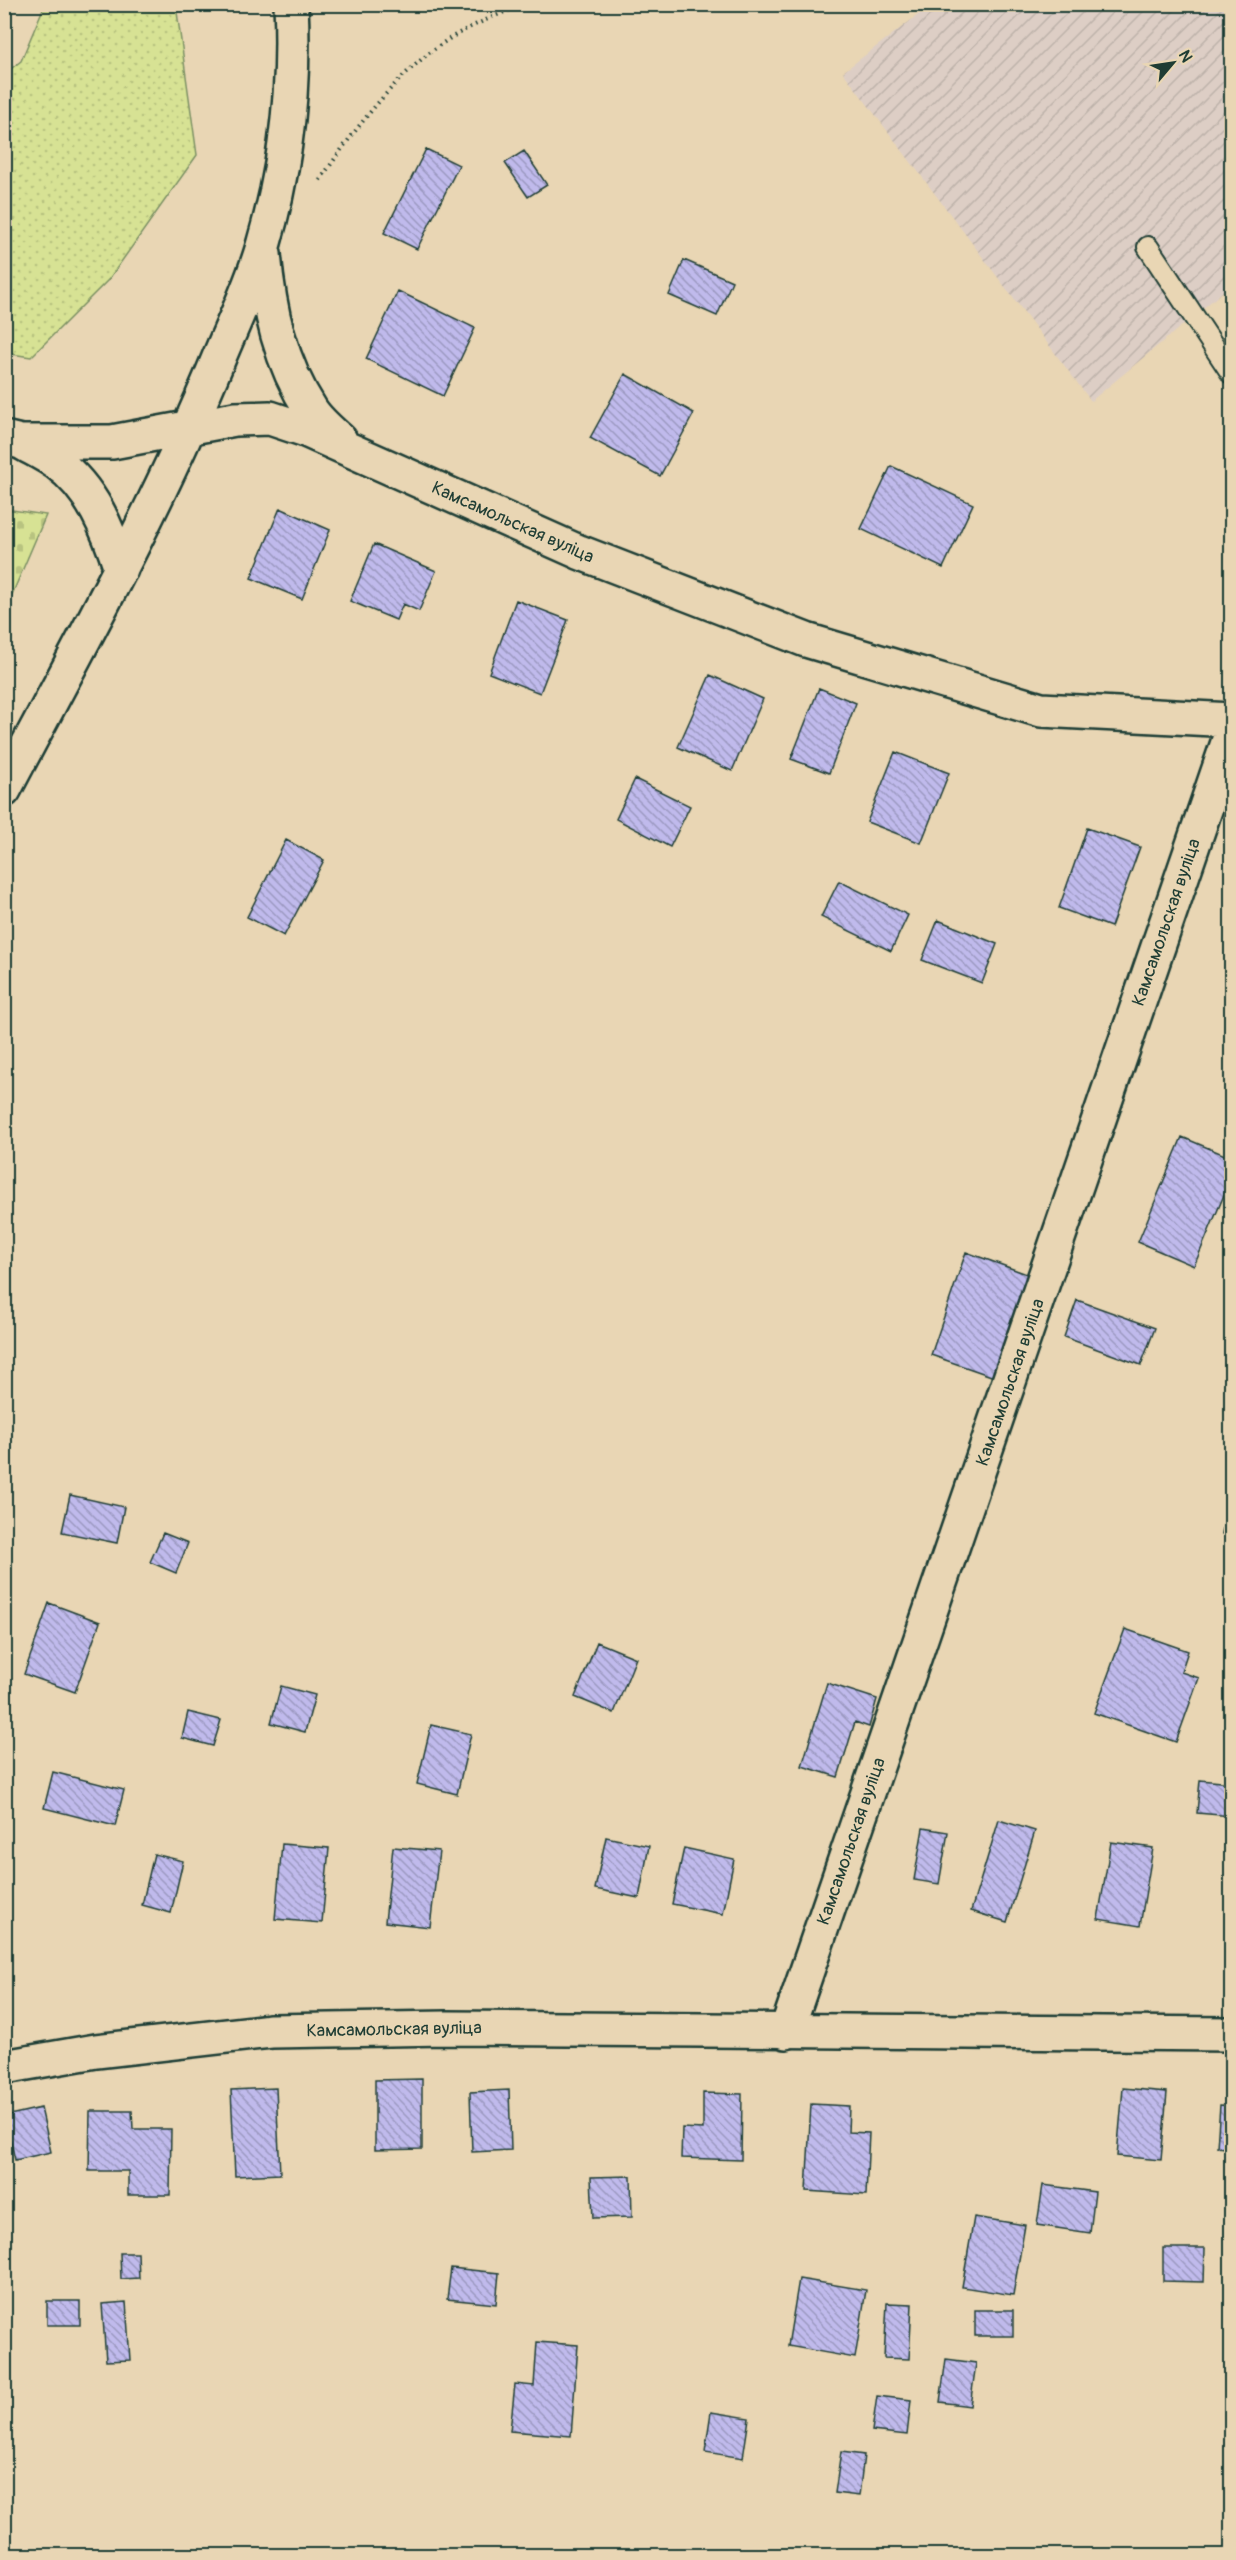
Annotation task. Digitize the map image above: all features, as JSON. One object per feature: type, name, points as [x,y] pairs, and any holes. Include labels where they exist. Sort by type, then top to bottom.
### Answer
[{"type":"street","points":[[4,790],[121,569],[190,428],[263,247],[290,110],[293,47],[291,4]]},
{"type":"street","points":[[263,247],[275,333],[293,376],[312,411],[348,449]]},
{"type":"street","name":"Камсамольская вуліца","points":[[13,440],[112,442],[235,419],[270,418],[348,449],[579,552],[806,640],[1041,710],[1232,720]]},
{"type":"street","points":[[13,440],[56,462],[71,474],[95,506],[108,530],[121,569]]},
{"type":"street","name":"Камсамольская вуліца","points":[[786,2032],[1232,730]]},
{"type":"street","name":"Камсамольская вуліца","points":[[4,2067],[96,2051],[271,2031],[447,2028],[1232,2034]]},
{"type":"lane","points":[[1148,247],[1232,374]]},
{"type":"path","points":[[316,185],[358,125],[417,63],[449,39],[482,21],[524,4]]},
{"type":"shaded area","points":[[931,5],[1231,5],[1231,285],[1091,401],[843,72]]},
{"type":"green space","points":[[45,4],[176,5],[197,155],[109,279],[31,357],[5,353],[4,74],[21,61]]},
{"type":"green space","points":[[4,509],[46,515],[5,611]]},
{"type":"building","points":[[426,149],[459,165],[417,249],[384,233]]},
{"type":"building","points":[[524,151],[547,185],[528,197],[505,163]]},
{"type":"building","points":[[684,260],[732,281],[717,316],[669,295]]},
{"type":"building","points":[[398,291],[475,328],[443,396],[366,359]]},
{"type":"building","points":[[625,374],[694,413],[660,476],[590,438]]},
{"type":"building","points":[[891,466],[973,504],[943,568],[861,529]]},
{"type":"building","points":[[280,508],[330,530],[302,599],[251,578]]},
{"type":"building","points":[[374,544],[436,571],[419,611],[403,604],[396,620],[350,601]]},
{"type":"building","points":[[516,600],[568,620],[540,693],[489,673]]},
{"type":"building","points":[[710,675],[763,699],[732,771],[678,747]]},
{"type":"building","points":[[819,688],[856,703],[829,773],[791,759]]},
{"type":"building","points":[[895,752],[949,773],[921,843],[867,822]]},
{"type":"building","points":[[635,779],[690,806],[670,847],[616,819]]},
{"type":"building","points":[[1087,828],[1140,847],[1111,927],[1059,908]]},
{"type":"building","points":[[286,840],[324,860],[284,936],[247,917]]},
{"type":"building","points":[[839,881],[908,915],[891,951],[821,917]]},
{"type":"building","points":[[938,920],[997,944],[982,983],[922,960]]},
{"type":"building","points":[[1182,1137],[1232,1158],[1232,1176],[1194,1266],[1138,1242]]},
{"type":"building","points":[[966,1252],[1035,1277],[1000,1379],[931,1355]]},
{"type":"building","points":[[1077,1300],[1155,1328],[1141,1365],[1064,1337]]},
{"type":"building","points":[[70,1495],[124,1507],[117,1543],[62,1532]]},
{"type":"building","points":[[1226,1510],[1232,1511],[1232,1536],[1222,1534]]},
{"type":"building","points":[[163,1533],[188,1543],[176,1573],[150,1562]]},
{"type":"building","points":[[49,1603],[100,1622],[75,1692],[24,1674]]},
{"type":"building","points":[[1125,1629],[1188,1651],[1181,1672],[1199,1678],[1176,1742],[1094,1713]]},
{"type":"building","points":[[597,1642],[636,1658],[614,1713],[575,1697]]},
{"type":"building","points":[[827,1683],[877,1699],[869,1727],[855,1722],[838,1777],[802,1766]]},
{"type":"building","points":[[281,1686],[315,1695],[305,1732],[271,1723]]},
{"type":"building","points":[[188,1712],[221,1720],[213,1746],[182,1738]]},
{"type":"building","points":[[431,1725],[471,1734],[457,1794],[417,1784]]},
{"type":"building","points":[[53,1772],[124,1790],[115,1826],[44,1808]]},
{"type":"building","points":[[1200,1780],[1232,1783],[1232,1816],[1197,1813]]},
{"type":"building","points":[[999,1820],[1035,1831],[1007,1922],[971,1911]]},
{"type":"building","points":[[923,1828],[948,1832],[939,1884],[914,1880]]},
{"type":"building","points":[[606,1837],[649,1846],[639,1898],[595,1889]]},
{"type":"building","points":[[1111,1842],[1153,1848],[1140,1926],[1098,1919]]},
{"type":"building","points":[[282,1844],[329,1848],[322,1923],[275,1919]]},
{"type":"building","points":[[393,1847],[439,1851],[430,1927],[385,1922]]},
{"type":"building","points":[[684,1848],[734,1859],[723,1914],[672,1904]]},
{"type":"building","points":[[154,1854],[183,1861],[171,1913],[142,1905]]},
{"type":"building","points":[[422,2079],[422,2149],[375,2150],[375,2080]]},
{"type":"building","points":[[276,2088],[280,2174],[235,2176],[231,2090]]},
{"type":"building","points":[[1123,2088],[1167,2092],[1161,2160],[1117,2156]]},
{"type":"building","points":[[509,2090],[511,2150],[472,2152],[470,2092]]},
{"type":"building","points":[[703,2093],[742,2094],[741,2160],[681,2158],[682,2128],[703,2129]]},
{"type":"building","points":[[811,2104],[849,2106],[848,2132],[869,2133],[866,2195],[806,2191]]},
{"type":"building","points":[[1220,2105],[1232,2106],[1232,2149],[1217,2147]]},
{"type":"building","points":[[41,2108],[51,2152],[15,2160],[5,2116]]},
{"type":"building","points":[[90,2111],[132,2111],[133,2129],[171,2129],[170,2195],[128,2195],[128,2171],[89,2171]]},
{"type":"building","points":[[631,2176],[632,2217],[593,2218],[591,2177]]},
{"type":"building","points":[[1043,2185],[1095,2192],[1090,2233],[1037,2225]]},
{"type":"building","points":[[974,2217],[1025,2225],[1013,2295],[962,2287]]},
{"type":"building","points":[[1163,2248],[1205,2248],[1204,2282],[1163,2281]]},
{"type":"building","points":[[120,2253],[138,2253],[139,2278],[121,2279]]},
{"type":"building","points":[[451,2268],[499,2273],[496,2304],[447,2299]]},
{"type":"building","points":[[799,2279],[866,2290],[855,2358],[788,2346]]},
{"type":"building","points":[[47,2301],[80,2301],[80,2325],[47,2325]]},
{"type":"building","points":[[126,2302],[130,2360],[106,2361],[102,2304]]},
{"type":"building","points":[[887,2303],[912,2304],[909,2359],[884,2358]]},
{"type":"building","points":[[975,2310],[1013,2310],[1013,2336],[975,2336]]},
{"type":"building","points":[[537,2342],[578,2345],[571,2436],[510,2431],[515,2384],[534,2386]]},
{"type":"building","points":[[946,2359],[976,2363],[970,2406],[940,2402]]},
{"type":"building","points":[[877,2396],[911,2400],[907,2435],[872,2431]]},
{"type":"building","points":[[711,2412],[749,2418],[743,2458],[705,2452]]},
{"type":"building","points":[[841,2452],[864,2455],[859,2496],[835,2493]]}]
